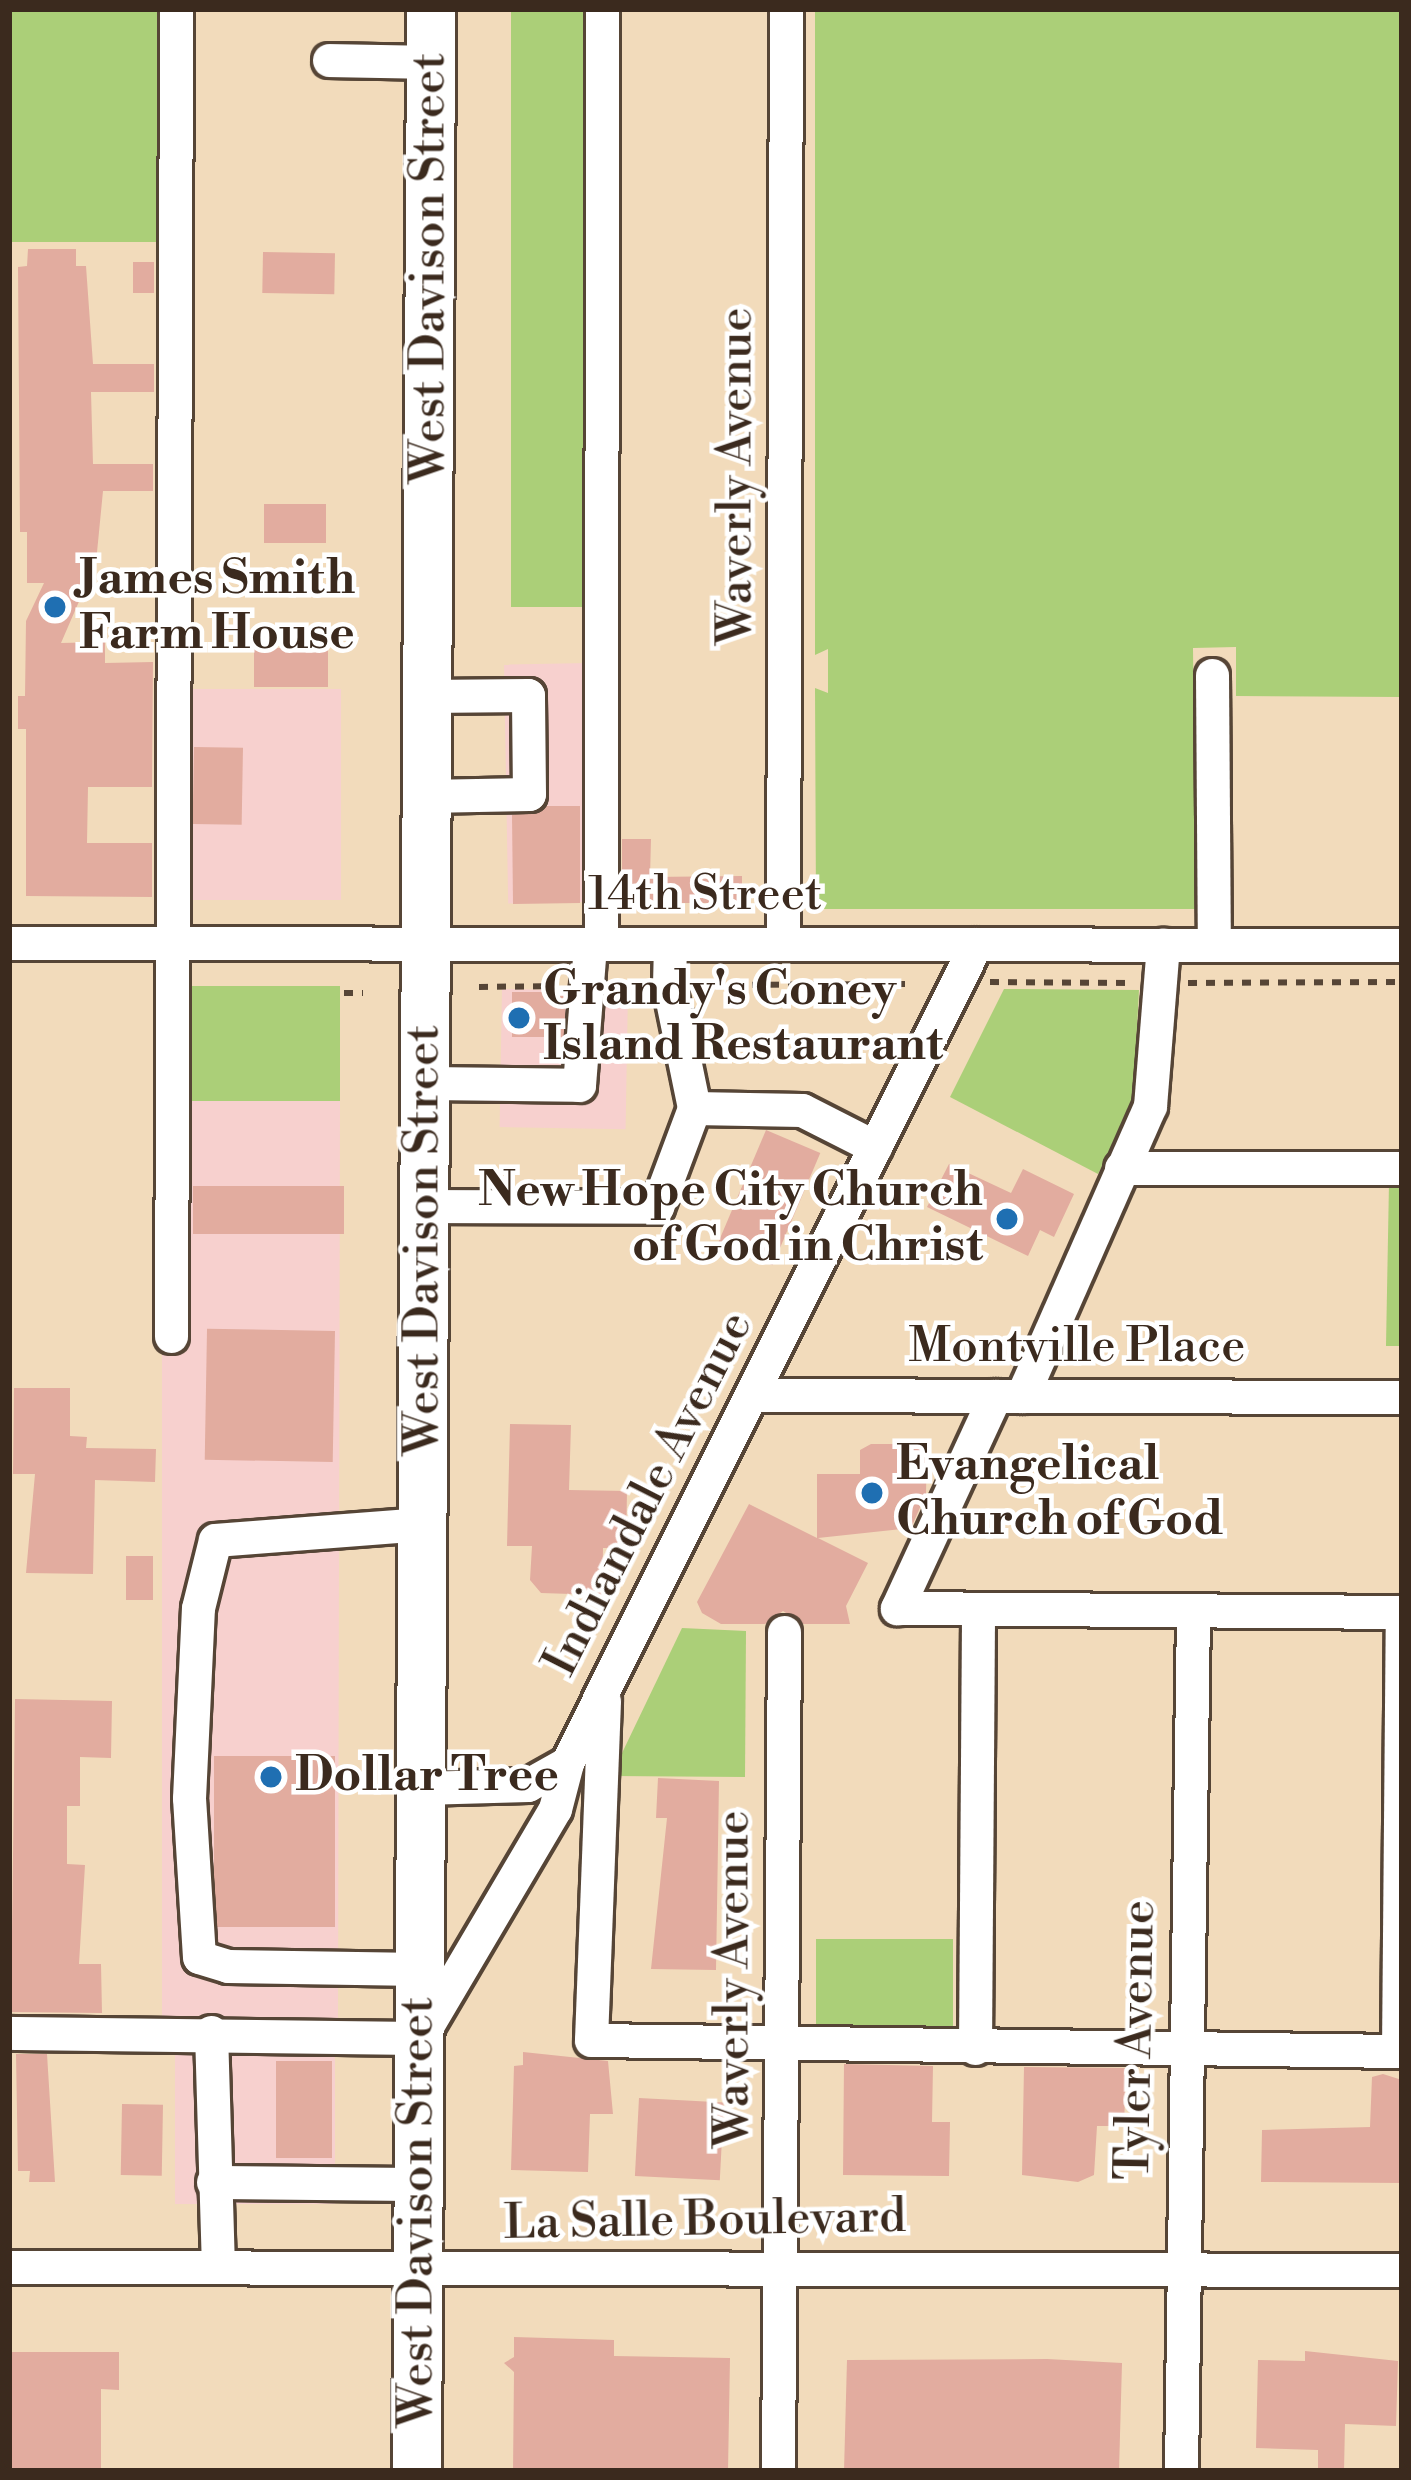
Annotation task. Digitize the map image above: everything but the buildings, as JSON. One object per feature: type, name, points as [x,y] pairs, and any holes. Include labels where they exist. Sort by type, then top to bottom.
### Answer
[{"type":"highway","name":"West Davison Street","points":[[417,2471],[431,9]]},
{"type":"street","points":[[171,1336],[176,9]]},
{"type":"street","points":[[198,9],[198,57]]},
{"type":"street","points":[[424,1083],[579,1085],[596,944],[602,9]]},
{"type":"street","name":"Waverly Avenue","points":[[783,943],[786,9]]},
{"type":"street","points":[[329,60],[431,62]]},
{"type":"street","points":[[1212,675],[1214,945]]},
{"type":"street","points":[[425,796],[529,794],[527,694],[426,696]]},
{"type":"street","name":"14th Street","points":[[9,943],[1402,945]]},
{"type":"street","points":[[424,1206],[657,1207],[694,1108],[668,986],[670,944]]},
{"type":"street","name":"Indiandale Avenue","points":[[420,2038],[556,1809],[567,1763],[976,944]]},
{"type":"street","points":[[605,1688],[591,2041],[1400,2051],[1402,1612],[897,1608],[1009,1396],[1150,1106],[1163,945]]},
{"type":"street","points":[[694,1108],[802,1110],[875,1148]]},
{"type":"street","points":[[1121,1168],[1402,1168]]},
{"type":"street","name":"Montville Place","points":[[752,1395],[1402,1396]]},
{"type":"street","points":[[420,1969],[228,1966],[199,1957],[189,1798],[198,1608],[215,1540],[422,1524]]},
{"type":"street","points":[[975,2048],[978,1609]]},
{"type":"street","name":"Tyler Avenue","points":[[1180,2471],[1193,1611]]},
{"type":"street","name":"Waverly Avenue","points":[[778,2471],[784,1633]]},
{"type":"street","points":[[421,1788],[528,1785],[567,1763]]},
{"type":"street","points":[[211,2032],[218,2267]]},
{"type":"street","points":[[9,2033],[420,2038]]},
{"type":"street","points":[[213,2182],[419,2184]]},
{"type":"street","name":"La Salle Boulevard","points":[[9,2267],[418,2272],[780,2265],[1402,2270]]},
{"type":"path","points":[[343,984],[363,992]]},
{"type":"shaded area","points":[[589,663],[593,902],[508,903],[504,664]]},
{"type":"shaded area","points":[[187,689],[341,689],[341,900],[187,900]]},
{"type":"shaded area","points":[[502,989],[628,991],[626,1129],[500,1127]]},
{"type":"shaded area","points":[[340,1100],[338,2022],[162,2021],[162,1354],[186,1352],[188,1101]]},
{"type":"shaded area","points":[[175,2045],[335,2045],[335,2204],[175,2204]]},
{"type":"green space","points":[[9,9],[161,9],[161,242],[9,242]]},
{"type":"green space","points":[[511,9],[594,9],[594,607],[511,607]]},
{"type":"green space","points":[[815,9],[1402,9],[1402,697],[1236,696],[1236,647],[1193,648],[1196,909],[816,909],[815,688],[828,693],[828,649],[815,655]]},
{"type":"green space","points":[[188,986],[340,986],[340,1101],[188,1101]]},
{"type":"green space","points":[[1004,989],[1139,990],[1133,1103],[1098,1174],[950,1097]]},
{"type":"green space","points":[[1389,1183],[1402,1183],[1402,1346],[1386,1346]]},
{"type":"green space","points":[[682,1628],[746,1631],[745,1777],[611,1776]]},
{"type":"green space","points":[[816,1939],[953,1939],[953,2037],[816,2037]]},
{"type":"place","name":"James Smith Farm House","points":[[55,607]]},
{"type":"place","name":"Grandy's Coney Island Restaurant","points":[[519,1018]]},
{"type":"place","name":"New Hope City Church of God in Christ","points":[[1007,1219]]},
{"type":"place","name":"Evangelical Church of God","points":[[872,1493]]},
{"type":"place","name":"Dollar Tree","points":[[271,1777]]}]
